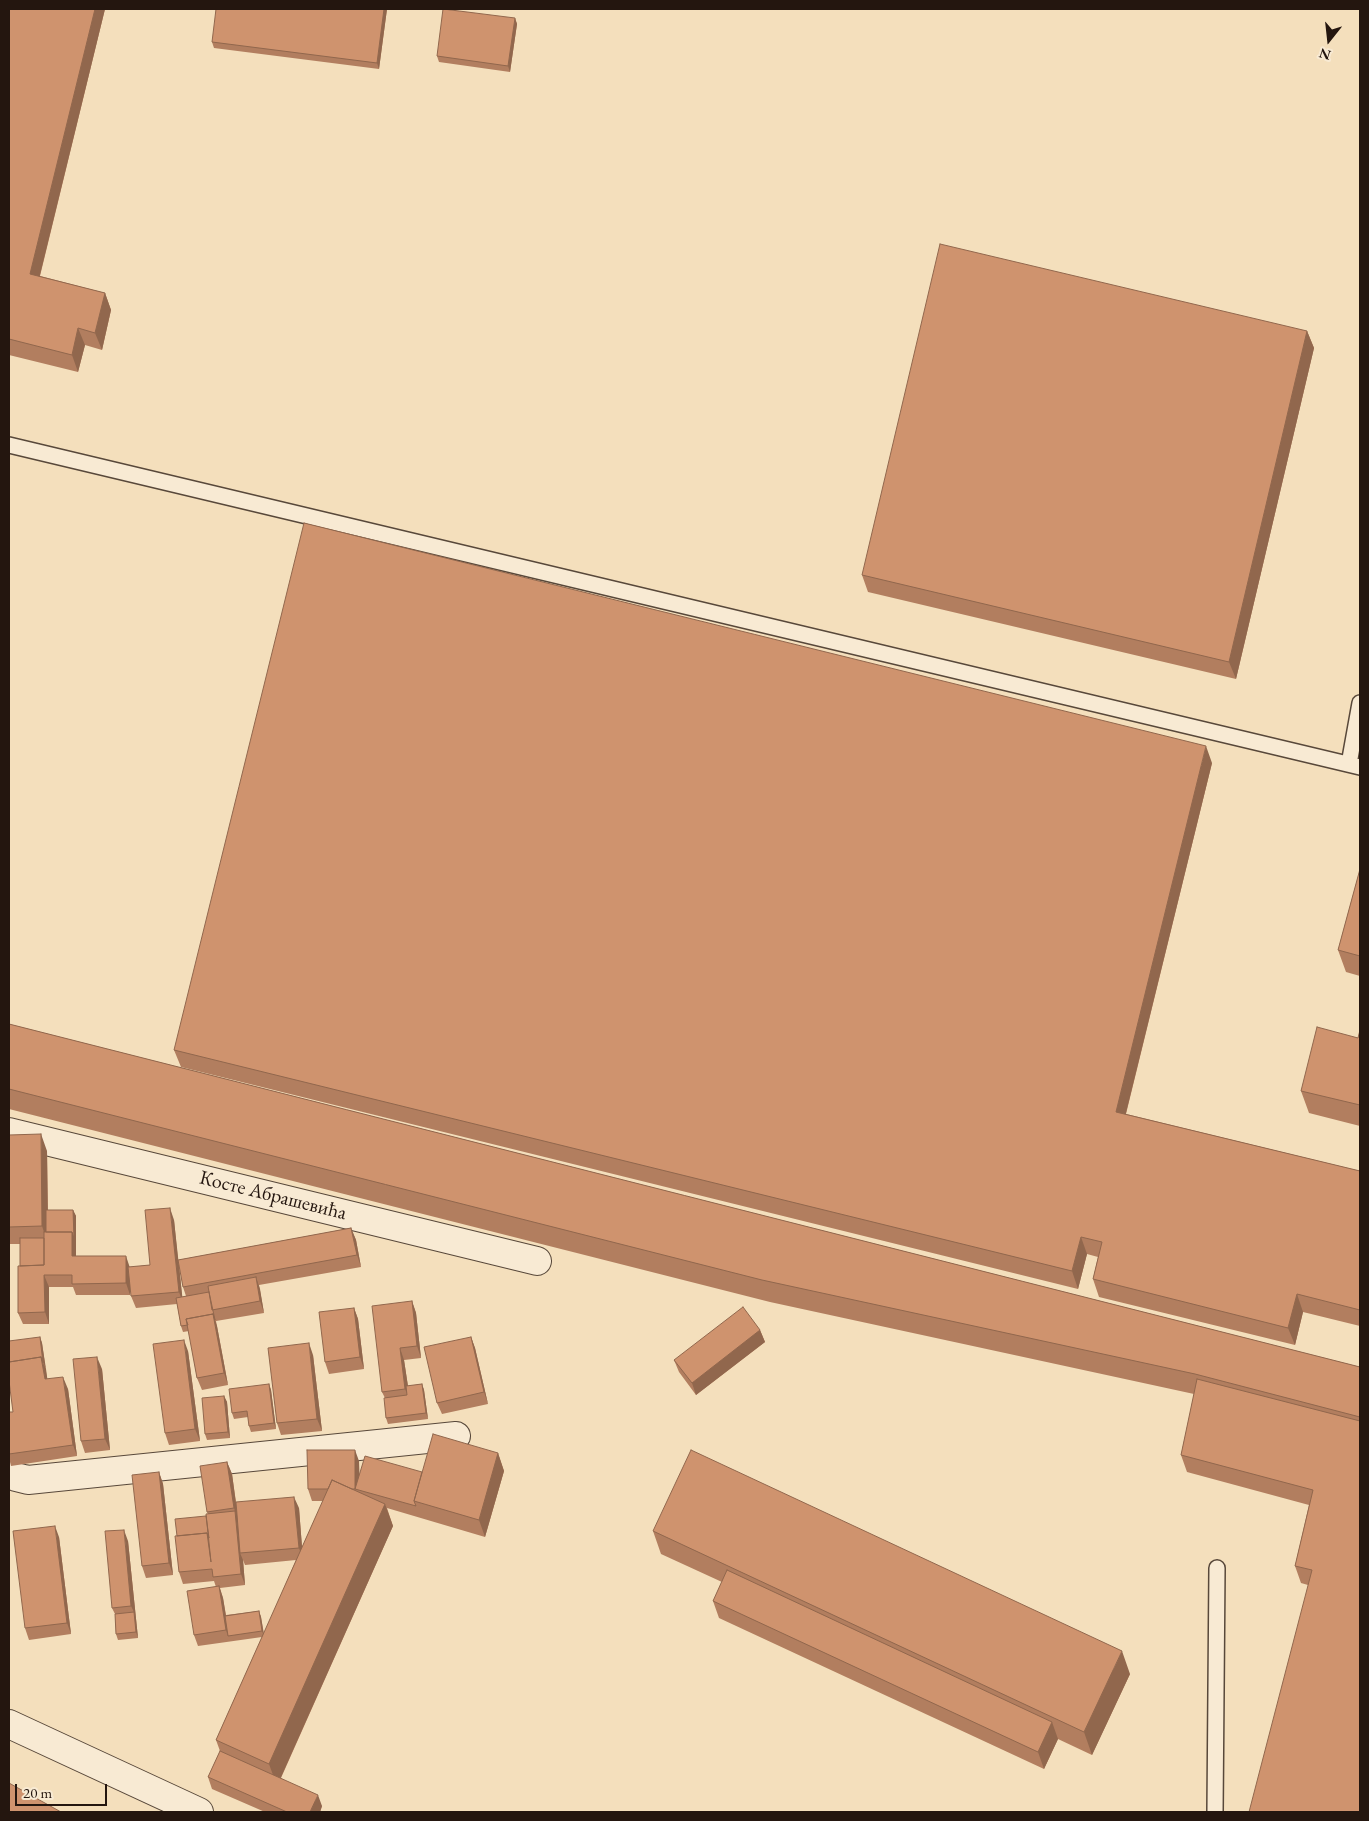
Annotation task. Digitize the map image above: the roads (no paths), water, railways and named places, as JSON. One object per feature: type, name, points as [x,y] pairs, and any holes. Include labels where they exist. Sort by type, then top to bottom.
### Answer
[{"type":"street","name":"Косте Абрашевића","points":[[9,1132],[537,1261]]},
{"type":"street","points":[[9,1474],[28,1480],[456,1436]]},
{"type":"street","points":[[9,1726],[199,1812]]},
{"type":"lane","points":[[9,445],[170,485],[1354,765],[1360,703]]},
{"type":"lane","points":[[1215,1812],[1217,1568]]}]
